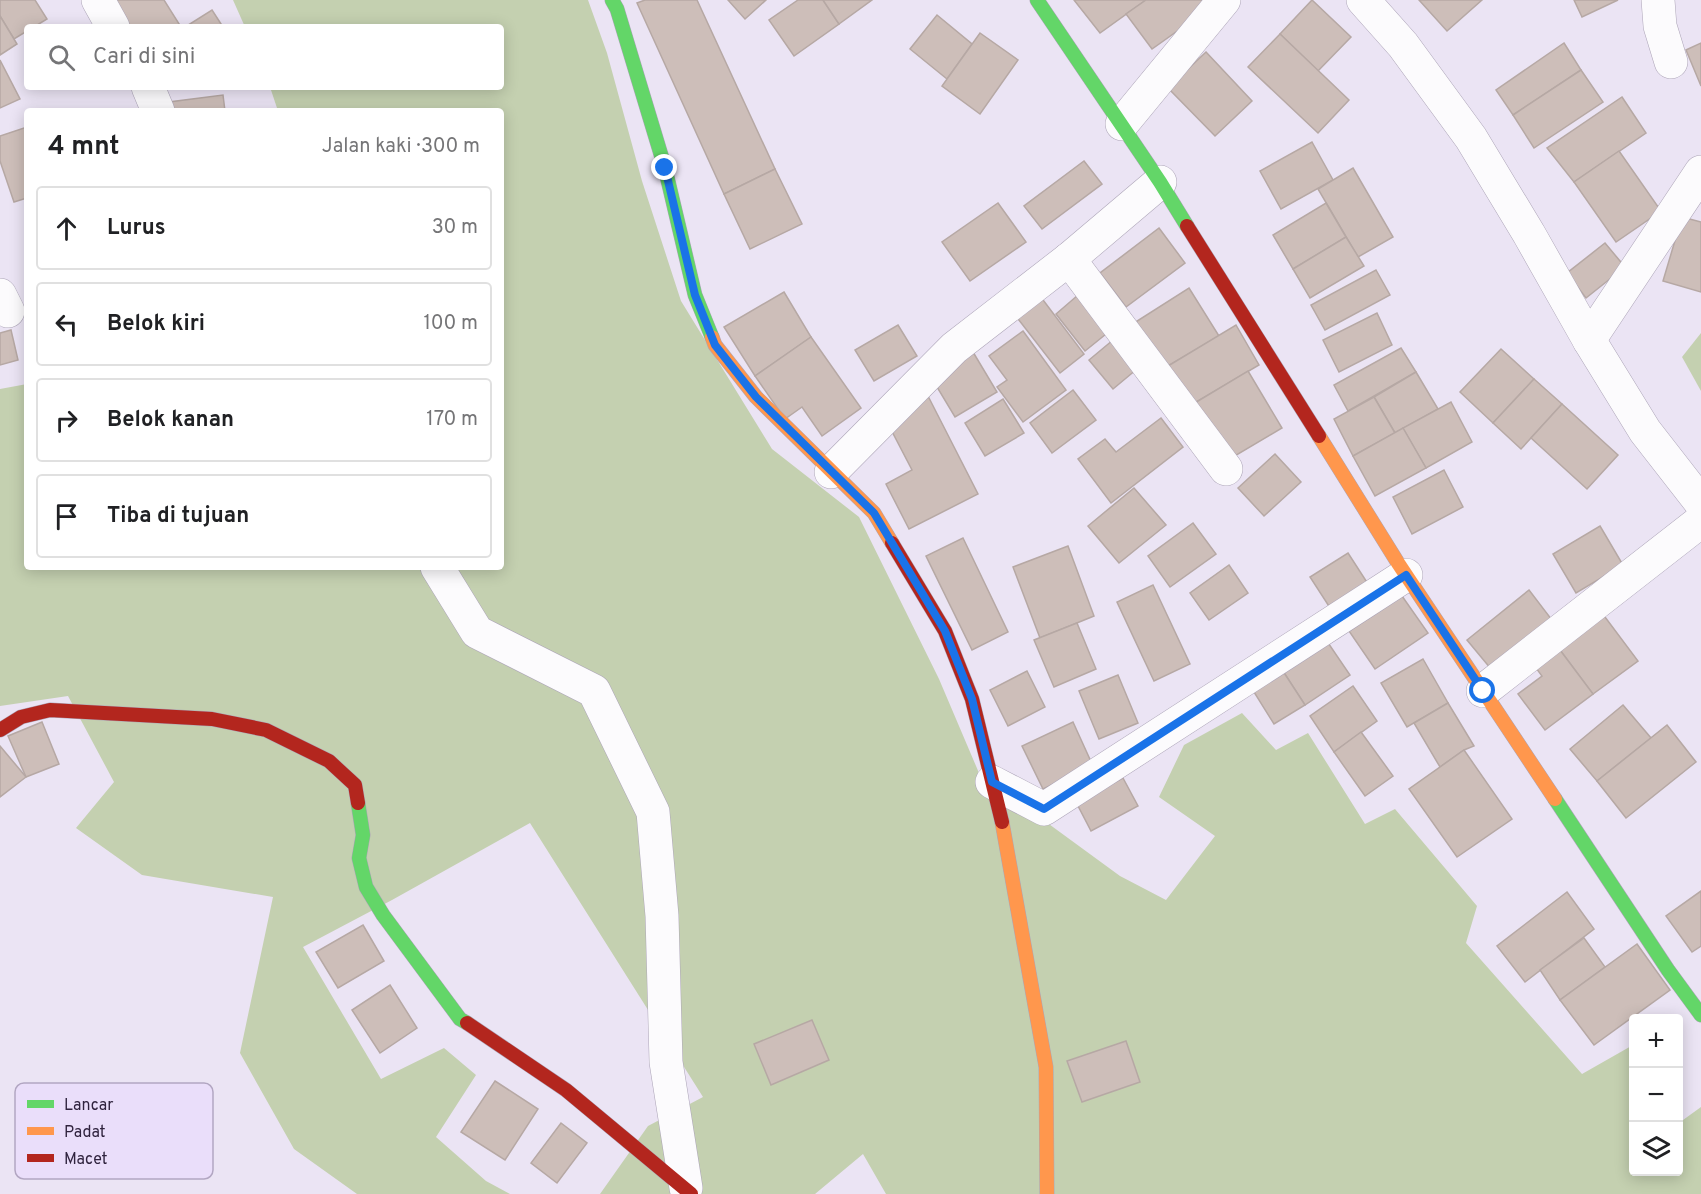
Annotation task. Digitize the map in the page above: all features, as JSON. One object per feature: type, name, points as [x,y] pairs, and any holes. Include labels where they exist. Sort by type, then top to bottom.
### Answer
[{"type":"street","points":[[98,0],[111,24]]},
{"type":"street","points":[[1036,0],[1160,182],[1406,575],[1668,970],[1701,1015]]},
{"type":"street","points":[[1122,124],[1224,0]]},
{"type":"street","points":[[1363,0],[1403,45],[1471,138],[1645,431],[1701,503]]},
{"type":"street","points":[[1658,0],[1660,26],[1671,62]]},
{"type":"street","points":[[619,3],[665,168],[695,295],[715,345],[756,397],[874,513],[945,631],[972,699],[1006,841],[1046,1067],[1047,1194]]},
{"type":"street","points":[[149,90],[157,108]]},
{"type":"street","points":[[1589,340],[1701,172]]},
{"type":"street","points":[[831,472],[954,348],[1069,259],[1160,182]]},
{"type":"street","points":[[1069,259],[1226,469]]},
{"type":"street","points":[[1483,691],[1701,521]]},
{"type":"street","points":[[439,570],[477,632],[594,691],[653,812],[662,916],[666,1062],[689,1191]]},
{"type":"street","points":[[992,782],[1044,809],[1406,575]]},
{"type":"street","points":[[0,730],[21,717],[50,710],[212,719],[266,730],[329,761],[356,785],[363,835],[359,858],[366,887],[383,915],[460,1019],[566,1090],[689,1191]]},
{"type":"green space","points":[[233,0],[588,0],[607,53],[642,181],[681,301],[772,449],[859,517],[939,679],[979,773],[1120,876],[1166,900],[1215,836],[1159,797],[1184,745],[1242,713],[1276,750],[1308,733],[1365,824],[1395,809],[1477,906],[1466,943],[1582,1074],[1629,1047],[1629,1176],[1683,1176],[1683,1120],[1701,1107],[1701,1194],[886,1194],[863,1154],[815,1194],[600,1194],[648,1126],[703,1097],[530,823],[303,947],[381,1079],[444,1048],[476,1075],[436,1137],[486,1181],[510,1194],[357,1194],[294,1149],[240,1053],[273,897],[142,875],[76,828],[114,782],[68,696],[0,706],[0,389],[24,385],[24,570],[504,570],[504,108],[277,108],[271,90],[504,90],[504,24],[244,24]]},
{"type":"green space","points":[[1701,333],[1701,391],[1682,357]]},
{"type":"building","points":[[0,0],[35,0],[47,19],[39,24],[24,24],[24,33],[14,39],[0,16]]},
{"type":"building","points":[[107,0],[164,0],[179,24],[122,24]]},
{"type":"building","points":[[645,0],[697,0],[775,169],[724,194],[637,3]]},
{"type":"building","points":[[728,0],[766,0],[745,19]]},
{"type":"building","points":[[798,0],[823,0],[839,24],[794,56],[769,20]]},
{"type":"building","points":[[823,0],[872,0],[839,24]]},
{"type":"building","points":[[1074,0],[1146,0],[1100,33]]},
{"type":"building","points":[[1146,0],[1206,0],[1211,7],[1152,49],[1126,14]]},
{"type":"building","points":[[1312,0],[1351,37],[1318,71],[1280,34]]},
{"type":"building","points":[[1419,0],[1482,0],[1447,31]]},
{"type":"building","points":[[1574,0],[1618,0],[1582,17]]},
{"type":"building","points":[[212,10],[221,24],[190,24]]},
{"type":"building","points":[[937,15],[972,44],[947,79],[910,49]]},
{"type":"building","points":[[0,16],[17,44],[0,55]]},
{"type":"building","points":[[980,33],[1018,60],[980,114],[942,86]]},
{"type":"building","points":[[1280,34],[1349,100],[1318,133],[1248,67]]},
{"type":"building","points":[[1564,43],[1581,70],[1513,115],[1496,90]]},
{"type":"building","points":[[1701,43],[1701,86],[1686,50]]},
{"type":"building","points":[[1206,52],[1252,101],[1215,136],[1168,88]]},
{"type":"building","points":[[0,60],[20,99],[0,108]]},
{"type":"building","points":[[1581,70],[1603,102],[1534,148],[1513,115]]},
{"type":"building","points":[[223,95],[225,108],[170,108],[169,102]]},
{"type":"building","points":[[1622,97],[1646,133],[1574,182],[1547,148]]},
{"type":"building","points":[[24,128],[24,199],[14,202],[0,161],[0,136]]},
{"type":"building","points":[[1312,142],[1333,180],[1281,209],[1260,171]]},
{"type":"building","points":[[1619,151],[1661,211],[1616,242],[1574,182]]},
{"type":"building","points":[[1084,161],[1102,184],[1042,229],[1024,206]]},
{"type":"building","points":[[1353,168],[1393,237],[1358,257],[1318,189]]},
{"type":"building","points":[[775,169],[802,224],[750,249],[724,194]]},
{"type":"building","points":[[998,203],[1026,242],[970,281],[942,242]]},
{"type":"building","points":[[1326,203],[1346,237],[1293,269],[1273,235]]},
{"type":"building","points":[[1682,217],[1701,222],[1701,292],[1663,281]]},
{"type":"building","points":[[1159,228],[1185,263],[1126,307],[1100,273]]},
{"type":"building","points":[[1346,237],[1364,266],[1310,298],[1293,269]]},
{"type":"building","points":[[1605,243],[1625,267],[1586,298],[1567,273]]},
{"type":"building","points":[[1376,270],[1390,295],[1325,330],[1311,305]]},
{"type":"building","points":[[1189,288],[1219,336],[1163,369],[1134,323]]},
{"type":"building","points":[[1085,289],[1116,326],[1085,351],[1056,314]]},
{"type":"building","points":[[784,292],[811,337],[755,376],[724,327]]},
{"type":"building","points":[[1037,292],[1084,354],[1060,373],[1012,311]]},
{"type":"building","points":[[1377,313],[1392,345],[1339,372],[1323,340]]},
{"type":"building","points":[[898,325],[917,356],[874,381],[855,350]]},
{"type":"building","points":[[1236,325],[1259,365],[1193,404],[1163,369]]},
{"type":"building","points":[[11,330],[18,360],[0,365],[0,333]]},
{"type":"building","points":[[1023,331],[1066,390],[1023,422],[997,387],[1007,380],[989,356]]},
{"type":"building","points":[[1119,335],[1143,364],[1113,389],[1089,360]]},
{"type":"building","points":[[811,337],[861,408],[822,436],[802,407],[785,419],[755,376]]},
{"type":"building","points":[[1401,348],[1416,372],[1348,411],[1334,385]]},
{"type":"building","points":[[1501,349],[1534,379],[1493,423],[1460,392]]},
{"type":"building","points":[[973,352],[997,392],[955,417],[931,377]]},
{"type":"building","points":[[1248,371],[1282,428],[1228,460],[1193,404]]},
{"type":"building","points":[[1416,372],[1438,409],[1395,433],[1374,397]]},
{"type":"building","points":[[1534,379],[1562,404],[1521,449],[1493,423]]},
{"type":"building","points":[[1073,390],[1096,420],[1052,453],[1030,423]]},
{"type":"building","points":[[928,396],[978,494],[909,529],[886,484],[912,470],[885,418]]},
{"type":"building","points":[[1374,397],[1395,433],[1353,456],[1334,419]]},
{"type":"building","points":[[1003,399],[1024,433],[985,456],[965,423]]},
{"type":"building","points":[[1451,402],[1472,442],[1426,468],[1403,428]]},
{"type":"building","points":[[1562,404],[1618,455],[1587,489],[1531,438]]},
{"type":"building","points":[[1161,418],[1183,447],[1111,503],[1078,459],[1105,439],[1116,452]]},
{"type":"building","points":[[1403,428],[1426,468],[1375,496],[1353,456]]},
{"type":"building","points":[[1275,454],[1301,482],[1264,516],[1238,488]]},
{"type":"building","points":[[1444,470],[1463,507],[1412,534],[1393,497]]},
{"type":"building","points":[[1134,488],[1166,525],[1119,563],[1088,526]]},
{"type":"building","points":[[1193,523],[1216,554],[1170,587],[1148,556]]},
{"type":"building","points":[[1600,526],[1623,565],[1576,593],[1553,554]]},
{"type":"building","points":[[963,538],[1008,632],[972,650],[926,556]]},
{"type":"building","points":[[1068,546],[1094,616],[1040,638],[1013,567]]},
{"type":"building","points":[[1348,553],[1372,590],[1334,614],[1310,577]]},
{"type":"building","points":[[1229,565],[1248,593],[1209,620],[1190,593]]},
{"type":"building","points":[[1153,585],[1190,664],[1154,681],[1117,602]]},
{"type":"building","points":[[1529,590],[1552,620],[1491,669],[1467,640]]},
{"type":"building","points":[[1402,596],[1428,633],[1375,669],[1349,631]]},
{"type":"building","points":[[1602,613],[1638,661],[1593,694],[1557,646]]},
{"type":"building","points":[[1077,623],[1096,669],[1054,687],[1034,640]]},
{"type":"building","points":[[1320,631],[1350,675],[1305,705],[1279,665]]},
{"type":"building","points":[[1557,646],[1593,694],[1545,730],[1518,694],[1542,676],[1533,664]]},
{"type":"building","points":[[1423,659],[1448,703],[1407,727],[1381,683]]},
{"type":"building","points":[[1279,665],[1305,705],[1274,724],[1249,684]]},
{"type":"building","points":[[1027,671],[1045,707],[1008,726],[990,690]]},
{"type":"building","points":[[1118,675],[1138,723],[1099,739],[1079,691]]},
{"type":"building","points":[[1353,686],[1377,721],[1334,752],[1310,716]]},
{"type":"building","points":[[1448,703],[1474,746],[1464,750],[1440,767],[1414,723]]},
{"type":"building","points":[[1623,705],[1651,738],[1597,781],[1570,749]]},
{"type":"building","points":[[42,722],[59,764],[26,777],[8,736]]},
{"type":"building","points":[[1073,722],[1093,766],[1043,789],[1022,746]]},
{"type":"building","points":[[1667,725],[1696,762],[1626,818],[1597,781]]},
{"type":"building","points":[[1361,732],[1393,776],[1365,796],[1334,752]]},
{"type":"building","points":[[0,746],[26,777],[0,797]]},
{"type":"building","points":[[1464,750],[1512,819],[1457,857],[1409,789]]},
{"type":"building","points":[[1123,778],[1138,806],[1091,831],[1076,802]]},
{"type":"building","points":[[1701,891],[1701,946],[1692,952],[1666,916]]},
{"type":"building","points":[[1567,892],[1594,929],[1525,982],[1497,946]]},
{"type":"building","points":[[363,925],[384,961],[338,988],[316,952]]},
{"type":"building","points":[[1584,938],[1605,967],[1560,1000],[1540,970]]},
{"type":"building","points":[[1637,944],[1670,990],[1637,1014],[1629,1014],[1629,1020],[1594,1045],[1560,1000]]},
{"type":"building","points":[[390,985],[417,1028],[380,1053],[352,1010]]},
{"type":"building","points":[[812,1020],[829,1060],[771,1085],[754,1044]]},
{"type":"building","points":[[1126,1041],[1140,1082],[1082,1102],[1067,1061]]},
{"type":"building","points":[[495,1081],[538,1109],[505,1160],[461,1132]]},
{"type":"building","points":[[561,1123],[587,1143],[557,1183],[531,1163]]},
{"type":"traffic: fast","points":[[612,0],[617,9],[665,168],[695,295],[712,337]]},
{"type":"traffic: fast","points":[[1037,0],[1160,182],[1187,226]]},
{"type":"traffic: fast","points":[[1555,799],[1668,970],[1701,1015]]},
{"type":"traffic: fast","points":[[358,803],[363,835],[359,858],[366,887],[383,915],[460,1019],[467,1023]]},
{"type":"traffic: slow","points":[[712,337],[715,345],[756,397],[874,513],[892,543]]},
{"type":"traffic: slow","points":[[1319,436],[1398,563],[1555,799]]},
{"type":"traffic: slow","points":[[1002,822],[1046,1067],[1047,1194]]},
{"type":"traffic: jam","points":[[1187,226],[1319,436]]},
{"type":"traffic: jam","points":[[892,543],[945,631],[972,699],[1002,822]]},
{"type":"traffic: jam","points":[[0,730],[21,717],[50,710],[212,719],[266,730],[329,761],[355,785],[358,803]]},
{"type":"traffic: jam","points":[[467,1023],[566,1090],[691,1194]]},
{"type":"route","points":[[665,168],[695,295],[715,345],[756,397],[874,513],[945,631],[972,699],[992,782],[1044,809],[1406,575],[1483,691]]}]
